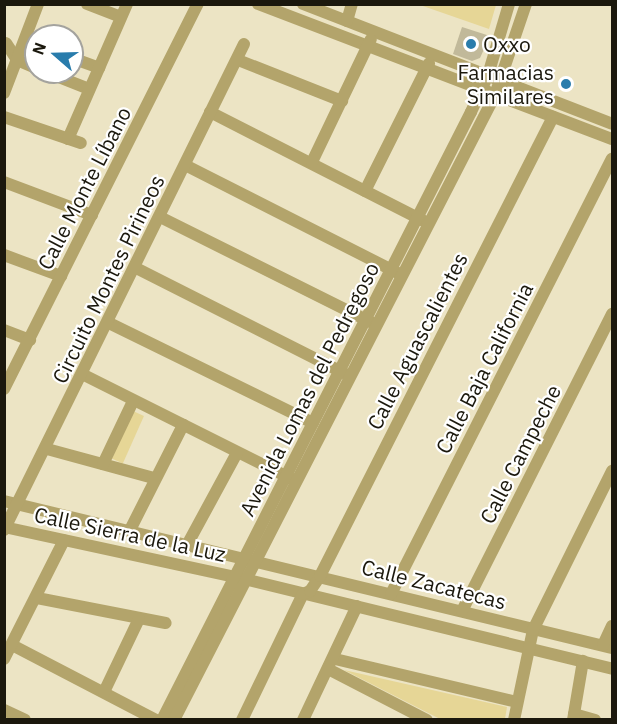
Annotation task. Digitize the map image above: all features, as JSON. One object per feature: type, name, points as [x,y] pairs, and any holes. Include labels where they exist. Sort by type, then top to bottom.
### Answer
[{"type":"street","points":[[34,24],[38,4]]},
{"type":"street","points":[[87,4],[121,17]]},
{"type":"street","points":[[68,139],[127,4]]},
{"type":"street","name":"Calle Monte Líbano","points":[[4,389],[198,4]]},
{"type":"street","points":[[258,4],[612,139]]},
{"type":"street","points":[[303,4],[612,124]]},
{"type":"street","points":[[347,21],[352,4]]},
{"type":"street","name":"Avenida Lomas del Pedregoso","points":[[423,221],[488,75],[509,4]]},
{"type":"street","name":"Avenida Lomas del Pedregoso","points":[[174,720],[291,478],[370,322],[423,221],[495,95],[526,4]]},
{"type":"street","points":[[312,162],[375,32]]},
{"type":"street","points":[[5,43],[24,43]]},
{"type":"street","points":[[5,43],[17,60],[24,63]]},
{"type":"street","name":"Circuito Montes Pirineos","points":[[10,520],[84,375],[244,44]]},
{"type":"street","points":[[4,93],[17,60],[24,51]]},
{"type":"street","points":[[365,191],[433,55]]},
{"type":"street","points":[[238,60],[342,101]]},
{"type":"street","points":[[84,62],[99,68]]},
{"type":"street","points":[[76,84],[89,89]]},
{"type":"street","points":[[210,112],[312,162],[423,221]]},
{"type":"street","points":[[4,117],[81,143]]},
{"type":"street","name":"Calle Aguascalientes","points":[[242,720],[553,117]]},
{"type":"street","name":"Calle Baja California","points":[[391,594],[612,159]]},
{"type":"street","points":[[185,165],[397,272]]},
{"type":"street","points":[[4,182],[92,215]]},
{"type":"street","points":[[160,217],[370,322]]},
{"type":"street","points":[[4,255],[61,276]]},
{"type":"street","points":[[136,268],[344,373]]},
{"type":"street","name":"Calle Campeche","points":[[462,611],[612,314]]},
{"type":"street","points":[[109,323],[313,423]]},
{"type":"street","points":[[4,330],[30,340]]},
{"type":"street","name":"Avenida Lomas del Pedregoso","points":[[291,478],[313,423],[344,373]]},
{"type":"street","points":[[84,375],[291,478]]},
{"type":"street","points":[[103,464],[133,400]]},
{"type":"street","points":[[130,530],[154,478],[183,425]]},
{"type":"street","points":[[47,450],[154,478]]},
{"type":"street","points":[[188,545],[237,453]]},
{"type":"street","points":[[514,720],[530,639],[612,471]]},
{"type":"street","name":"Calle Sierra de la Luz","points":[[4,501],[10,520]]},
{"type":"street","name":"Calle Sierra de la Luz","points":[[10,520],[130,530],[250,562]]},
{"type":"street","name":"Calle Sierra de la Luz","points":[[10,520],[64,540],[242,578]]},
{"type":"street","points":[[4,659],[64,540]]},
{"type":"street","name":"Calle Zacatecas","points":[[250,562],[357,606],[530,639],[608,647]]},
{"type":"street","name":"Avenida Lomas del Pedregoso","points":[[162,720],[242,578]]},
{"type":"street","name":"Calle Zacatecas","points":[[242,578],[391,594],[462,611],[583,662],[612,669]]},
{"type":"street","points":[[37,597],[166,623]]},
{"type":"street","points":[[303,720],[332,664],[357,606]]},
{"type":"street","points":[[104,692],[139,619]]},
{"type":"street","points":[[608,647],[612,626]]},
{"type":"street","points":[[12,645],[156,720]]},
{"type":"street","points":[[583,662],[573,717],[596,720]]},
{"type":"street","points":[[332,664],[517,702]]},
{"type":"street","points":[[332,664],[427,720]]},
{"type":"street","points":[[4,710],[25,720]]},
{"type":"shaded area","points":[[420,5],[496,5],[489,29]]},
{"type":"shaded area","points":[[133,411],[144,416],[123,463],[112,459]]},
{"type":"shaded area","points":[[344,670],[507,707],[505,719],[440,719]]},
{"type":"building","points":[[462,27],[490,36],[480,58],[472,61],[453,54]]},
{"type":"place","name":"Oxxo","points":[[471,44]]},
{"type":"place","name":"Farmacias Similares","points":[[566,84]]}]
